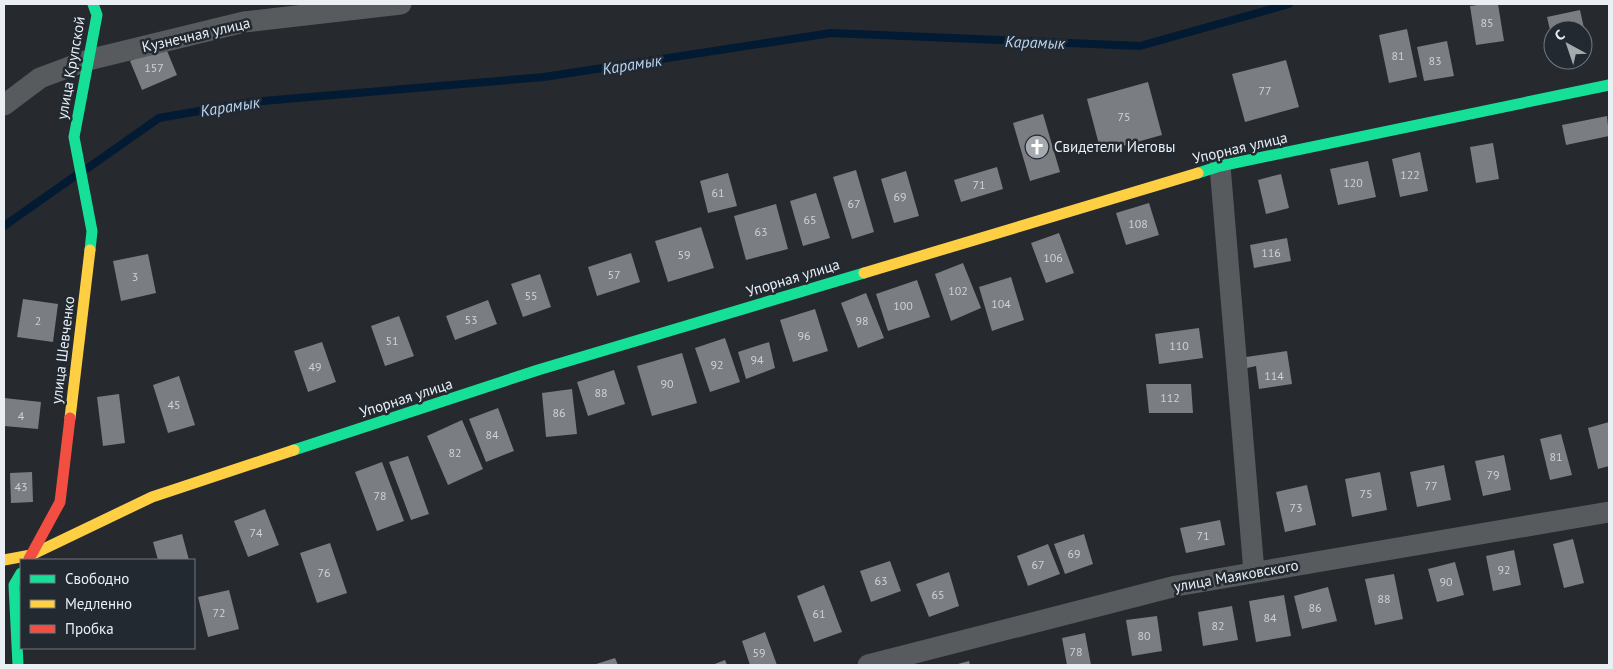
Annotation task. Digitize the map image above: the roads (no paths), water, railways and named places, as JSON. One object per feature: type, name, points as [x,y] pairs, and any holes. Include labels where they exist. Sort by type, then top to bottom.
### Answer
[{"type":"street","name":"улица Крупской","points":[[74,137],[97,15],[93,4]]},
{"type":"street","name":"Кузнечная улица","points":[[4,105],[40,78],[88,60],[244,22],[401,4]]},
{"type":"street","name":"Упорная улица","points":[[4,560],[30,558],[161,493],[538,370],[1220,166],[1609,85]]},
{"type":"street","name":"улица Шевченко","points":[[30,558],[60,502],[92,231],[74,137]]},
{"type":"street","points":[[1220,166],[1254,572]]},
{"type":"street","name":"улица Маяковского","points":[[868,665],[1176,586],[1609,512]]},
{"type":"street","points":[[18,665],[14,585],[20,575]]},
{"type":"waterway","name":"Карамык","points":[[85,170],[159,118],[251,102],[544,77],[831,33],[1140,46],[1289,4]]},
{"type":"waterway","name":"Карамык","points":[[4,226],[75,176]]},
{"type":"place","name":"Свидетели Иеговы","points":[[1037,147]]}]
